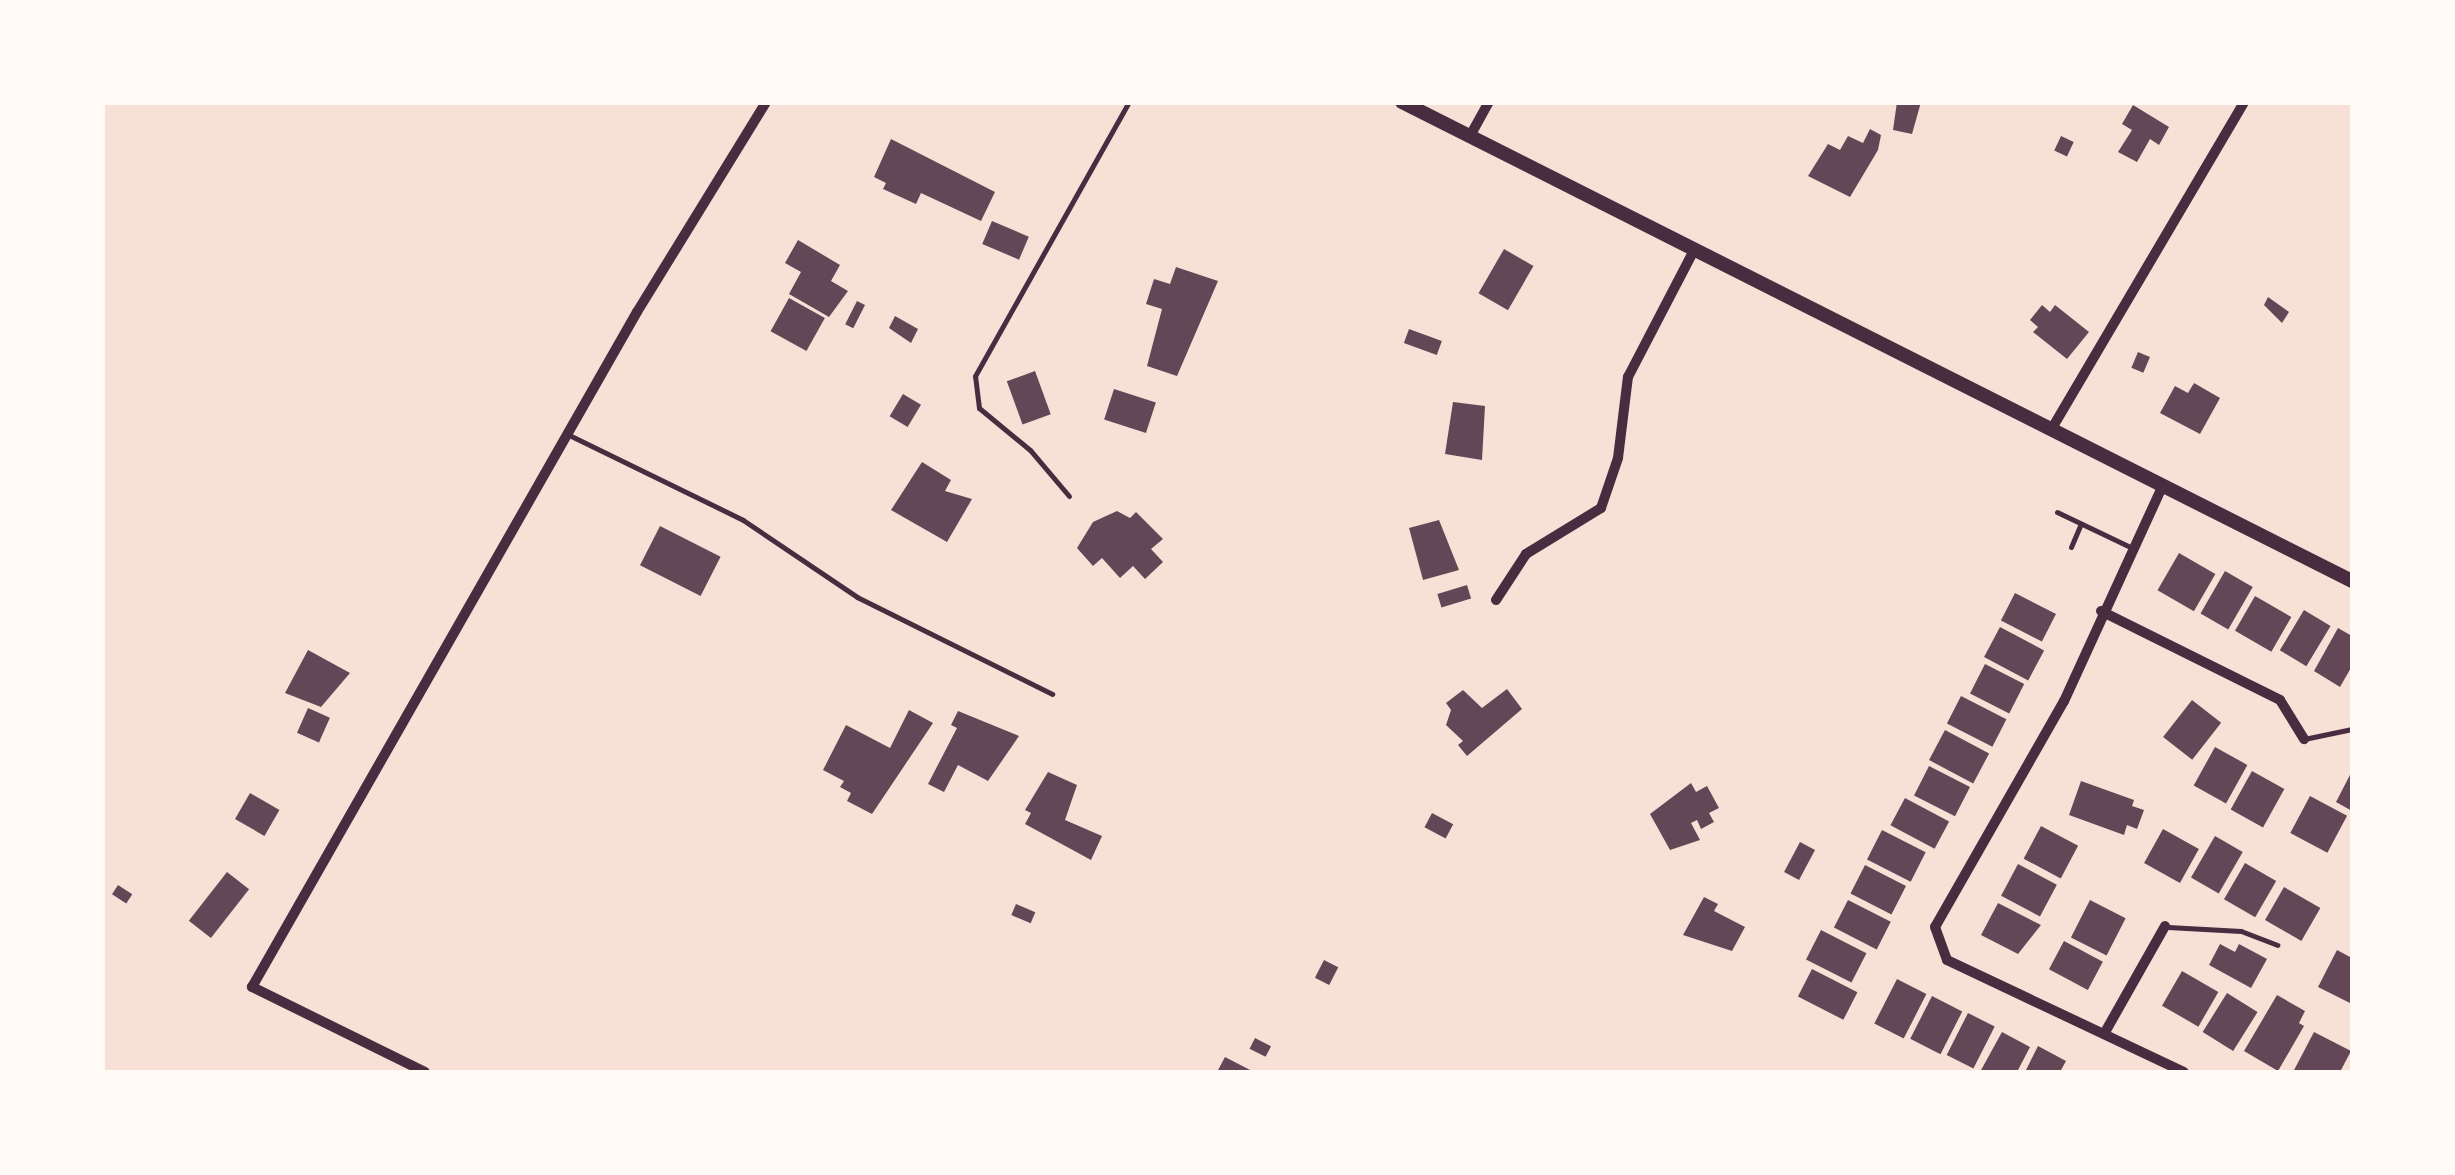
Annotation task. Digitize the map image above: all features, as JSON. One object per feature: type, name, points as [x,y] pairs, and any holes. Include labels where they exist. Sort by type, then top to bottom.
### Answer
[{"type":"street","points":[[425,1072],[252,987],[568,434],[766,102]]},
{"type":"street","points":[[1402,102],[1692,254],[2352,581]]},
{"type":"street","points":[[1470,136],[1489,102]]},
{"type":"street","points":[[2052,430],[2244,102]]},
{"type":"street","points":[[1496,600],[1526,554],[1602,508],[1615,472],[1628,377],[1692,254]]},
{"type":"street","points":[[2162,485],[2101,610],[2064,701],[1940,911],[1936,942],[1947,960],[2184,1072]]},
{"type":"street","points":[[2101,610],[2280,700],[2304,740]]},
{"type":"street","points":[[2104,1034],[2165,926]]},
{"type":"lane","points":[[1070,496],[1030,450],[979,408],[975,376],[1130,102]]},
{"type":"lane","points":[[568,434],[743,520],[857,597],[1052,694]]},
{"type":"lane","points":[[2057,512],[2132,548]]},
{"type":"lane","points":[[2071,548],[2082,524]]},
{"type":"lane","points":[[2304,740],[2352,729]]},
{"type":"lane","points":[[2165,926],[2241,931],[2277,945]]},
{"type":"building","points":[[1897,102],[1921,102],[1912,134],[1893,130]]},
{"type":"building","points":[[2133,105],[2169,127],[2159,145],[2150,139],[2137,162],[2118,152],[2132,130],[2122,124]]},
{"type":"building","points":[[1870,129],[1881,135],[1878,150],[1850,197],[1808,176],[1828,144],[1840,150],[1848,136],[1863,143]]},
{"type":"building","points":[[2061,136],[2074,142],[2067,156],[2054,151]]},
{"type":"building","points":[[891,139],[995,192],[981,221],[921,193],[916,204],[883,189],[886,183],[874,177]]},
{"type":"building","points":[[992,221],[1029,237],[1019,260],[982,244]]},
{"type":"building","points":[[798,240],[840,265],[831,281],[848,291],[829,317],[789,294],[801,272],[785,263]]},
{"type":"building","points":[[1504,249],[1533,266],[1508,310],[1478,293]]},
{"type":"building","points":[[1176,267],[1218,281],[1177,376],[1147,366],[1162,309],[1146,304],[1154,279],[1170,284]]},
{"type":"building","points":[[2268,297],[2289,312],[2282,323],[2264,305]]},
{"type":"building","points":[[789,298],[825,318],[806,351],[771,331]]},
{"type":"building","points":[[857,301],[865,305],[853,328],[845,324]]},
{"type":"building","points":[[2042,305],[2050,312],[2055,305],[2089,332],[2067,359],[2033,332],[2038,327],[2030,320]]},
{"type":"building","points":[[895,316],[918,329],[911,343],[889,328]]},
{"type":"building","points":[[1409,329],[1442,341],[1437,355],[1404,343]]},
{"type":"building","points":[[2138,352],[2150,357],[2143,373],[2131,368]]},
{"type":"building","points":[[1035,371],[1051,414],[1023,424],[1007,381]]},
{"type":"building","points":[[2194,383],[2220,398],[2200,434],[2160,413],[2175,386],[2188,393]]},
{"type":"building","points":[[1114,389],[1156,403],[1146,433],[1104,419]]},
{"type":"building","points":[[903,394],[921,405],[908,427],[890,416]]},
{"type":"building","points":[[1453,402],[1485,406],[1482,460],[1445,454]]},
{"type":"building","points":[[922,462],[951,480],[945,491],[972,499],[947,542],[891,510]]},
{"type":"building","points":[[1117,511],[1130,518],[1136,512],[1163,539],[1151,549],[1163,562],[1145,579],[1133,566],[1120,578],[1102,558],[1093,566],[1077,548],[1093,522]]},
{"type":"building","points":[[1439,520],[1459,570],[1423,580],[1409,528]]},
{"type":"building","points":[[660,526],[721,557],[701,596],[640,565]]},
{"type":"building","points":[[2179,553],[2215,574],[2194,611],[2158,590]]},
{"type":"building","points":[[2225,571],[2253,587],[2228,629],[2200,613]]},
{"type":"building","points":[[1467,585],[1471,598],[1441,607],[1437,594]]},
{"type":"building","points":[[2015,593],[2056,614],[2042,642],[2001,621]]},
{"type":"building","points":[[2255,596],[2291,617],[2271,652],[2235,631]]},
{"type":"building","points":[[2304,610],[2331,626],[2306,666],[2280,650]]},
{"type":"building","points":[[2000,627],[2044,650],[2028,680],[1984,657]]},
{"type":"building","points":[[2338,628],[2352,636],[2352,666],[2340,687],[2314,671]]},
{"type":"building","points":[[308,650],[350,673],[321,707],[285,693]]},
{"type":"building","points":[[1985,664],[2024,684],[2009,713],[1970,693]]},
{"type":"building","points":[[1507,689],[1522,709],[1467,756],[1458,745],[1463,741],[1446,725],[1451,710],[1446,703],[1463,690],[1482,708]]},
{"type":"building","points":[[1961,696],[2006,719],[1992,747],[1947,724]]},
{"type":"building","points":[[2192,700],[2221,723],[2192,760],[2163,737]]},
{"type":"building","points":[[308,708],[330,718],[319,742],[297,733]]},
{"type":"building","points":[[909,710],[933,723],[872,814],[847,801],[851,793],[840,787],[844,781],[823,770],[846,725],[890,748]]},
{"type":"building","points":[[958,711],[1019,736],[988,781],[958,765],[944,792],[928,784],[957,728],[951,725]]},
{"type":"building","points":[[1945,730],[1989,753],[1973,783],[1929,760]]},
{"type":"building","points":[[2215,747],[2247,765],[2226,803],[2194,785]]},
{"type":"building","points":[[1929,766],[1970,787],[1955,816],[1914,795]]},
{"type":"building","points":[[2252,771],[2284,789],[2263,827],[2231,809]]},
{"type":"building","points":[[2352,771],[2352,811],[2336,802]]},
{"type":"building","points":[[1048,772],[1077,785],[1065,820],[1102,836],[1091,860],[1025,824],[1031,813],[1025,810]]},
{"type":"building","points":[[2081,781],[2134,800],[2132,806],[2144,810],[2137,829],[2127,825],[2124,835],[2069,815]]},
{"type":"building","points":[[1691,783],[1696,792],[1707,786],[1719,808],[1709,813],[1714,822],[1701,829],[1697,820],[1691,823],[1700,840],[1670,850],[1650,814]]},
{"type":"building","points":[[250,793],[279,810],[264,836],[235,819]]},
{"type":"building","points":[[2310,796],[2347,816],[2327,853],[2290,833]]},
{"type":"building","points":[[1905,798],[1949,821],[1935,849],[1890,825]]},
{"type":"building","points":[[1432,813],[1453,824],[1446,838],[1424,827]]},
{"type":"building","points":[[2041,826],[2078,846],[2061,878],[2024,859]]},
{"type":"building","points":[[2163,829],[2199,849],[2180,883],[2144,863]]},
{"type":"building","points":[[1882,830],[1926,852],[1911,882],[1867,859]]},
{"type":"building","points":[[2215,836],[2243,852],[2219,894],[2191,878]]},
{"type":"building","points":[[1800,842],[1815,850],[1799,880],[1784,872]]},
{"type":"building","points":[[2245,863],[2276,881],[2255,917],[2224,899]]},
{"type":"building","points":[[2018,864],[2057,885],[2040,916],[2001,896]]},
{"type":"building","points":[[1865,865],[1906,886],[1891,914],[1850,894]]},
{"type":"building","points":[[227,872],[249,889],[211,938],[189,921]]},
{"type":"building","points":[[118,885],[132,894],[126,903],[112,894]]},
{"type":"building","points":[[2284,887],[2320,908],[2301,941],[2265,920]]},
{"type":"building","points":[[1704,897],[1718,904],[1714,911],[1745,927],[1732,951],[1683,935]]},
{"type":"building","points":[[1848,900],[1891,922],[1877,949],[1834,928]]},
{"type":"building","points":[[2090,900],[2126,918],[2107,956],[2071,937]]},
{"type":"building","points":[[1998,903],[2041,925],[2018,954],[1981,935]]},
{"type":"building","points":[[1016,904],[1035,912],[1031,923],[1011,915]]},
{"type":"building","points":[[1821,930],[1866,953],[1851,983],[1806,959]]},
{"type":"building","points":[[2064,941],[2103,962],[2088,990],[2049,969]]},
{"type":"building","points":[[2220,944],[2235,952],[2239,944],[2267,959],[2251,988],[2209,965]]},
{"type":"building","points":[[2337,950],[2352,958],[2352,1004],[2318,987]]},
{"type":"building","points":[[1324,960],[1338,967],[1329,985],[1315,978]]},
{"type":"building","points":[[1812,969],[1857,992],[1843,1020],[1798,997]]},
{"type":"building","points":[[2182,971],[2218,992],[2198,1027],[2162,1006]]},
{"type":"building","points":[[1897,979],[1926,994],[1904,1039],[1874,1024]]},
{"type":"building","points":[[2227,993],[2258,1012],[2233,1051],[2203,1032]]},
{"type":"building","points":[[2277,995],[2305,1011],[2299,1023],[2304,1026],[2278,1071],[2244,1051]]},
{"type":"building","points":[[1932,996],[1962,1011],[1941,1054],[1910,1039]]},
{"type":"building","points":[[1968,1013],[1995,1027],[1973,1068],[1947,1055]]},
{"type":"building","points":[[2002,1032],[2030,1047],[2017,1072],[1980,1072]]},
{"type":"building","points":[[2314,1032],[2351,1051],[2340,1072],[2293,1072]]},
{"type":"building","points":[[1255,1038],[1271,1046],[1266,1057],[1250,1049]]},
{"type":"building","points":[[2038,1046],[2066,1061],[2060,1072],[2025,1072]]},
{"type":"building","points":[[1225,1057],[1254,1072],[1217,1072]]}]
